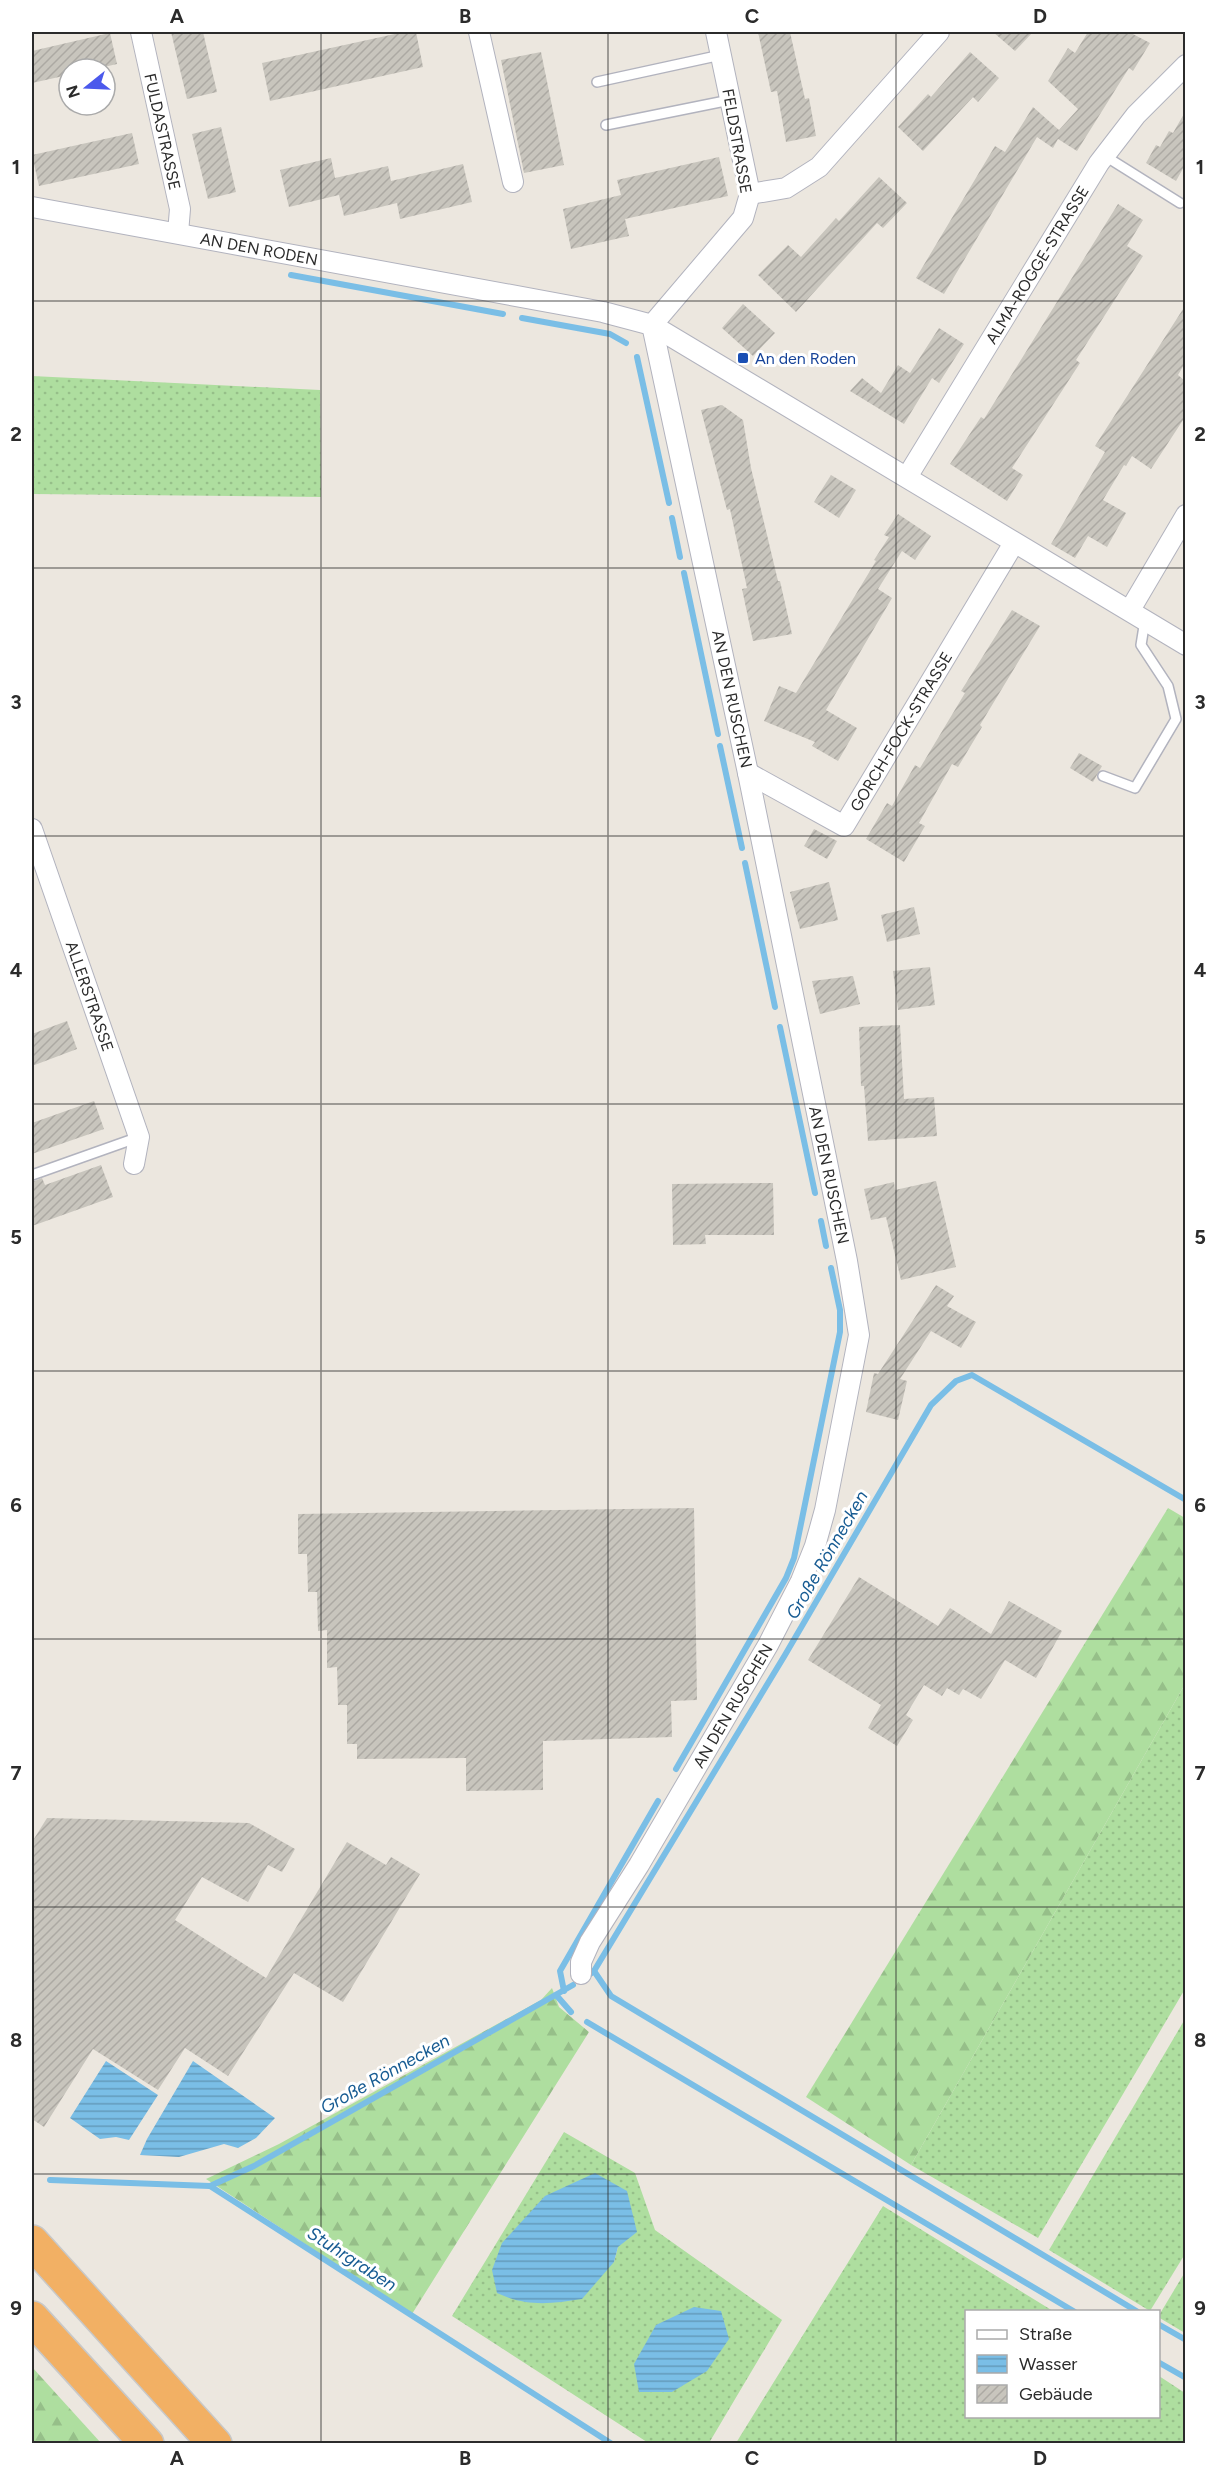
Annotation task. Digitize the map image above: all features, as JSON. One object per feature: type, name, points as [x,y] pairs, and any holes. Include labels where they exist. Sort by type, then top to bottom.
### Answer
[{"type":"highway","points":[[32,2242],[215,2444]]},
{"type":"highway","points":[[32,2318],[147,2444]]},
{"type":"street","name":"FULDASTRASSE","points":[[141,32],[180,209],[178,232]]},
{"type":"street","points":[[479,32],[513,182]]},
{"type":"street","name":"FELDSTRASSE","points":[[652,326],[743,218],[750,194],[716,32]]},
{"type":"street","points":[[750,194],[786,188],[819,167],[939,32]]},
{"type":"street","name":"ALMA-ROGGE-STRASSE","points":[[907,477],[1105,156],[1137,115],[1185,65]]},
{"type":"street","name":"AN DEN RODEN","points":[[32,207],[178,232],[603,312],[652,326],[1185,645]]},
{"type":"street","name":"AN DEN RUSCHEN","points":[[581,1974],[581,1962],[590,1942],[639,1865],[768,1645],[801,1581],[815,1546],[825,1510],[859,1335],[847,1261],[748,773],[652,326]]},
{"type":"street","points":[[1137,615],[1185,515]]},
{"type":"street","name":"GORCH-FOCK-STRASSE","points":[[748,773],[844,826],[1014,543]]},
{"type":"street","name":"ALLERSTRASSE","points":[[32,829],[139,1137],[134,1164]]},
{"type":"lane","points":[[597,82],[721,55]]},
{"type":"lane","points":[[606,125],[731,100]]},
{"type":"lane","points":[[1105,156],[1180,203]]},
{"type":"lane","points":[[1103,776],[1135,788],[1176,719],[1168,686],[1141,645],[1137,615]]},
{"type":"lane","points":[[32,1175],[139,1137]]},
{"type":"green space","points":[[32,376],[320,390],[321,497],[32,494]]},
{"type":"green space","points":[[1168,1508],[1185,1518],[1185,1684],[911,2165],[806,2097]]},
{"type":"green space","points":[[1185,1684],[1185,1989],[1038,2238],[911,2165]]},
{"type":"green space","points":[[552,1988],[559,2007],[589,2032],[412,2314],[206,2179],[279,2144],[541,2000]]},
{"type":"green space","points":[[1185,2019],[1185,2254],[1151,2310],[1148,2310],[1049,2250]]},
{"type":"green space","points":[[564,2132],[635,2173],[655,2230],[782,2320],[709,2443],[650,2444],[452,2316]],"holes":[[[502,2243],[618,2247],[614,2262]]]},
{"type":"green space","points":[[883,2206],[1051,2310],[965,2310],[965,2418],[1160,2418],[1160,2377],[1185,2393],[1185,2443],[736,2443]]},
{"type":"green space","points":[[1185,2272],[1185,2333],[1160,2318],[1160,2314]]},
{"type":"green space","points":[[32,2367],[101,2443],[32,2443]]},
{"type":"water","points":[[106,2061],[158,2095],[129,2140],[116,2137],[100,2139],[70,2118]]},
{"type":"water","points":[[193,2061],[275,2118],[256,2138],[238,2148],[224,2144],[179,2157],[140,2155],[147,2139]]},
{"type":"water","points":[[595,2173],[627,2191],[637,2232],[618,2247],[614,2262],[582,2299],[539,2303],[518,2301],[497,2293],[492,2270],[502,2243],[545,2196]]},
{"type":"water","points":[[694,2307],[721,2311],[729,2339],[707,2371],[672,2392],[639,2392],[634,2364],[656,2325]]},
{"type":"building","points":[[171,32],[203,32],[217,92],[187,99]]},
{"type":"building","points":[[404,32],[416,32],[423,67],[270,101],[262,63]]},
{"type":"building","points":[[758,32],[790,32],[805,99],[809,98],[816,136],[786,142],[777,91],[771,92]]},
{"type":"building","points":[[993,32],[1033,32],[1015,51]]},
{"type":"building","points":[[1088,32],[1129,32],[1150,43],[1133,71],[1129,68],[1077,151],[1058,139],[1053,148],[1037,137],[944,294],[916,278],[995,146],[1005,152],[1033,107],[1059,130],[1078,109],[1048,81],[1068,48],[1075,53]]},
{"type":"building","points":[[110,33],[115,57],[57,57],[57,77],[32,83],[32,51]]},
{"type":"building","points":[[541,52],[564,165],[524,173],[501,60]]},
{"type":"building","points":[[970,52],[999,78],[978,102],[973,97],[923,151],[898,127],[928,94],[931,97]]},
{"type":"building","points":[[1185,112],[1185,165],[1176,181],[1146,163],[1156,145],[1160,147],[1169,131],[1173,133]]},
{"type":"building","points":[[221,127],[236,192],[208,199],[192,134]]},
{"type":"building","points":[[132,133],[139,164],[39,186],[32,155]]},
{"type":"building","points":[[719,157],[728,196],[625,219],[629,236],[571,249],[563,209],[621,195],[617,180]]},
{"type":"building","points":[[331,158],[335,178],[388,166],[391,181],[463,164],[472,202],[400,219],[397,203],[344,216],[339,195],[289,207],[280,170]]},
{"type":"building","points":[[879,177],[907,203],[883,228],[877,223],[796,312],[758,275],[788,245],[801,257],[836,218],[839,221]]},
{"type":"building","points":[[1118,204],[1143,220],[1127,246],[1143,256],[1076,360],[1080,363],[1012,468],[1023,475],[1007,501],[950,464],[981,417],[984,419]]},
{"type":"building","points":[[743,304],[775,333],[753,356],[722,328]]},
{"type":"building","points":[[1185,306],[1185,363],[1178,375],[1185,381],[1185,417],[1151,469],[1132,456],[1126,466],[1124,465],[1103,500],[1126,513],[1107,547],[1088,536],[1075,558],[1051,544],[1105,452],[1095,446]]},
{"type":"building","points":[[939,328],[964,344],[939,383],[932,378],[904,424],[850,391],[862,378],[881,393],[898,365],[910,373]]},
{"type":"building","points":[[722,405],[743,420],[751,468],[792,634],[753,641],[742,589],[747,588],[730,509],[727,510],[701,410]]},
{"type":"building","points":[[831,475],[856,490],[839,518],[814,502]]},
{"type":"building","points":[[898,514],[931,536],[915,560],[902,551],[878,589],[892,598],[826,710],[857,728],[838,761],[812,746],[815,742],[764,721],[779,686],[796,693],[876,561],[874,560],[889,537],[884,535]]},
{"type":"building","points":[[1012,610],[1040,626],[980,725],[982,727],[958,767],[952,764],[919,823],[925,826],[904,862],[866,839],[887,803],[892,806],[915,765],[920,768],[965,693],[961,691]]},
{"type":"building","points":[[1079,753],[1102,766],[1093,782],[1070,768]]},
{"type":"building","points":[[814,829],[837,841],[827,859],[804,846]]},
{"type":"building","points":[[829,882],[838,920],[800,929],[790,892]]},
{"type":"building","points":[[914,907],[920,934],[887,942],[881,915]]},
{"type":"building","points":[[930,967],[935,1005],[898,1010],[893,971]]},
{"type":"building","points":[[853,976],[860,1004],[820,1014],[812,981]]},
{"type":"building","points":[[67,1021],[77,1049],[32,1066],[32,1034]]},
{"type":"building","points":[[900,1025],[904,1099],[934,1097],[937,1136],[868,1141],[864,1086],[861,1086],[859,1027]]},
{"type":"building","points":[[94,1101],[104,1129],[32,1154],[32,1123]]},
{"type":"building","points":[[101,1165],[113,1197],[32,1226],[32,1182],[42,1178],[45,1185]]},
{"type":"building","points":[[936,1181],[956,1267],[901,1280],[886,1217],[871,1220],[864,1189],[894,1182],[895,1190]]},
{"type":"building","points":[[773,1183],[774,1235],[705,1235],[706,1244],[673,1245],[672,1184]]},
{"type":"building","points":[[936,1285],[954,1296],[947,1306],[976,1322],[961,1348],[931,1331],[900,1379],[907,1381],[898,1420],[866,1412],[874,1373],[878,1374]]},
{"type":"building","points":[[694,1508],[697,1700],[671,1701],[672,1737],[543,1741],[543,1790],[466,1791],[466,1758],[357,1759],[357,1744],[347,1744],[347,1705],[338,1705],[337,1667],[327,1668],[327,1630],[318,1631],[317,1592],[308,1592],[307,1554],[298,1554],[298,1514]]},
{"type":"building","points":[[859,1577],[938,1626],[950,1608],[991,1634],[1009,1601],[1062,1631],[1036,1678],[1005,1660],[981,1699],[963,1689],[959,1695],[947,1688],[942,1696],[924,1685],[906,1715],[913,1720],[897,1746],[868,1728],[881,1705],[808,1660]]},
{"type":"building","points":[[47,1818],[249,1823],[295,1849],[282,1872],[268,1865],[248,1902],[202,1877],[175,1920],[266,1978],[347,1842],[386,1865],[391,1857],[420,1874],[343,2002],[294,1973],[228,2076],[185,2048],[158,2090],[93,2049],[44,2127],[32,2119],[32,1842]]},
{"type":"waterway","points":[[291,275],[503,314]]},
{"type":"waterway","points":[[522,318],[610,334],[626,343]]},
{"type":"waterway","points":[[637,357],[669,503]]},
{"type":"waterway","points":[[672,518],[680,557]]},
{"type":"waterway","points":[[684,573],[718,734]]},
{"type":"waterway","points":[[720,746],[742,848]]},
{"type":"waterway","points":[[745,863],[775,1007]]},
{"type":"waterway","points":[[780,1027],[815,1193]]},
{"type":"waterway","points":[[821,1221],[826,1246]]},
{"type":"waterway","points":[[676,1769],[786,1578],[794,1558],[840,1332],[840,1310],[831,1268]]},
{"type":"waterway","name":"Große Rönnecken","points":[[590,1974],[594,1971],[785,1655],[931,1405],[956,1381],[972,1375],[1186,1500]]},
{"type":"waterway","points":[[564,1991],[560,1971],[658,1801]]},
{"type":"waterway","points":[[594,1971],[611,1996],[1135,2310]]},
{"type":"waterway","name":"Große Rönnecken","points":[[210,2186],[254,2166],[573,1985]]},
{"type":"waterway","points":[[557,1996],[571,2012]]},
{"type":"waterway","points":[[587,2022],[1072,2310]]},
{"type":"waterway","name":"Stuhrgraben","points":[[50,2180],[210,2186],[612,2444]]},
{"type":"waterway","points":[[1160,2325],[1186,2340]]},
{"type":"waterway","points":[[1160,2363],[1186,2378]]},
{"type":"place","name":"An den Roden","points":[[743,358]]}]
